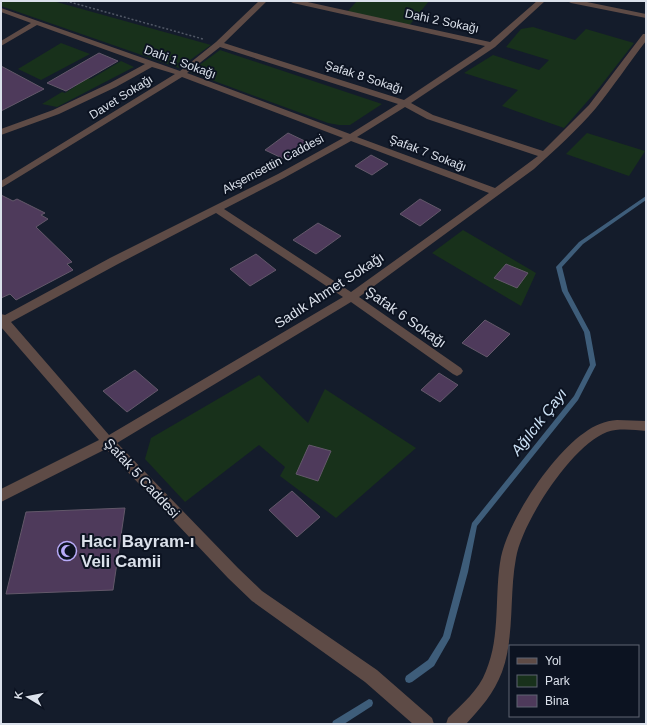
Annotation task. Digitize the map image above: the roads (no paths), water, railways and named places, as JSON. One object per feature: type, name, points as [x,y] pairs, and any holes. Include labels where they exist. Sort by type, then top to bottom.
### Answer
[{"type":"street","name":"Davet Sokağı","points":[[1,185],[181,74],[219,44],[263,1]]},
{"type":"street","name":"Dahi 2 Sokağı","points":[[292,1],[492,45]]},
{"type":"street","name":"Akşemsettin Caddesi","points":[[2,321],[350,138],[492,45],[541,1]]},
{"type":"street","points":[[571,1],[646,16]]},
{"type":"street","name":"Dahi 1 Sokağı","points":[[1,10],[181,74],[350,138]]},
{"type":"street","points":[[1,44],[36,23]]},
{"type":"street","name":"Sadık Ahmet Sokağı","points":[[1,496],[108,442],[351,297],[546,154],[592,107],[646,36]]},
{"type":"street","name":"Şafak 8 Sokağı","points":[[219,44],[405,103],[413,109],[430,117],[546,154]]},
{"type":"street","points":[[1,132],[56,112],[114,85],[151,64]]},
{"type":"street","name":"Şafak 7 Sokağı","points":[[350,138],[496,192]]},
{"type":"street","name":"Şafak 6 Sokağı","points":[[217,209],[351,297],[457,371]]},
{"type":"street","name":"Şafak 5 Caddesi","points":[[2,321],[108,442],[257,596],[371,676],[426,724]]},
{"type":"street","points":[[454,724],[480,697],[494,672],[500,642],[504,584],[512,545],[520,526],[542,490],[571,451],[593,433],[602,428],[612,426],[646,426]]},
{"type":"waterway","name":"Ağılcık Çayı","points":[[409,679],[431,663],[446,638],[464,572],[474,525],[576,398],[593,365],[587,332],[565,291],[559,267],[581,243],[646,198]]},
{"type":"waterway","name":"Ağılcık Çayı","points":[[336,724],[369,703]]},
{"type":"place","name":"Hacı Bayram-ı Veli Camii","points":[[67,551]]}]
